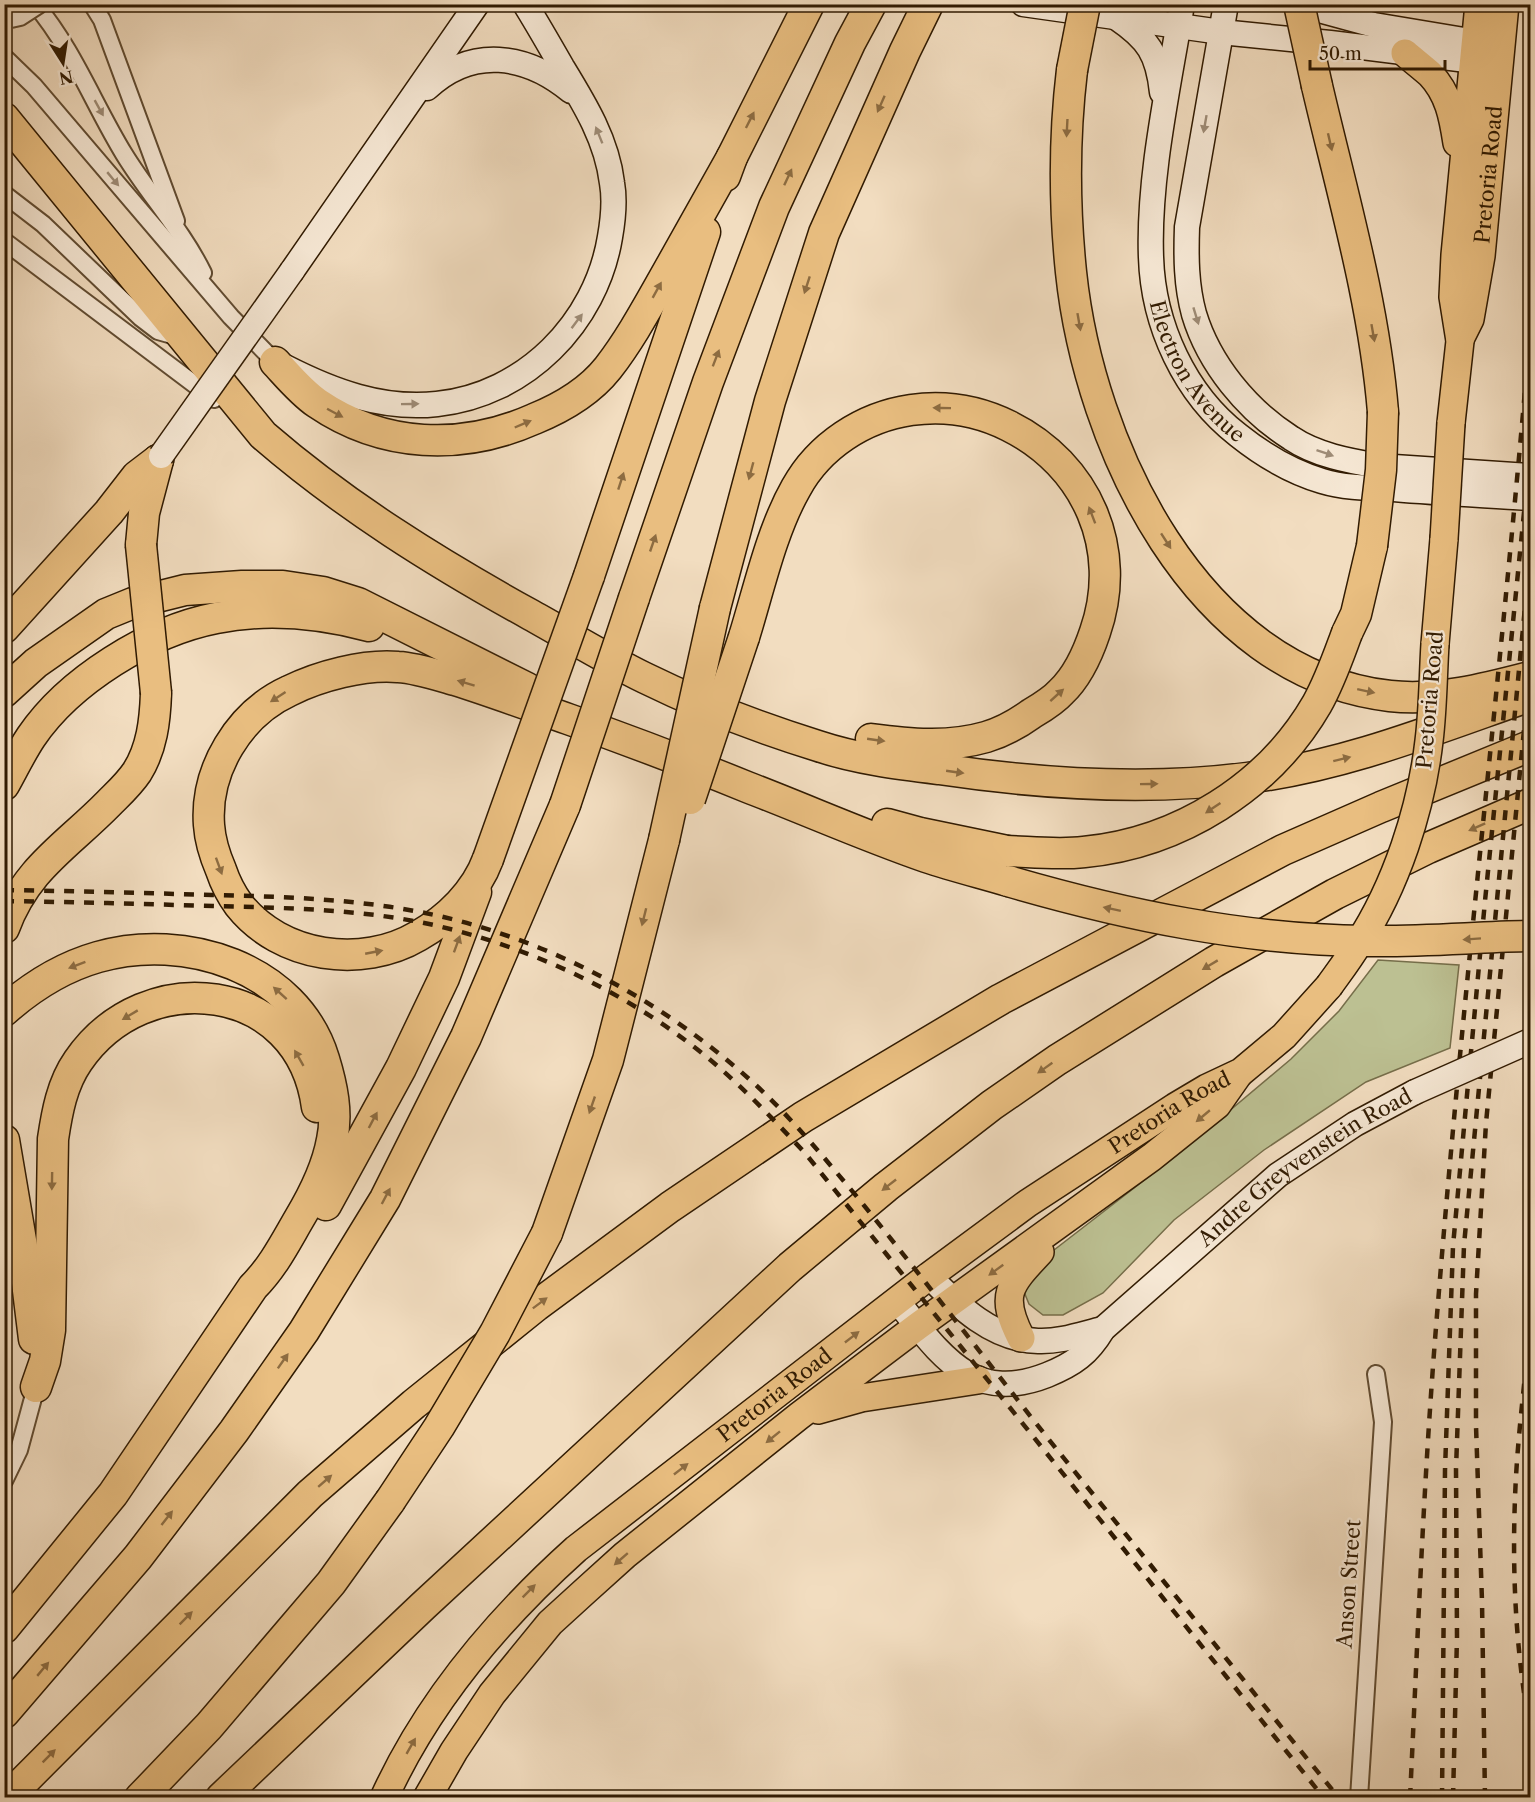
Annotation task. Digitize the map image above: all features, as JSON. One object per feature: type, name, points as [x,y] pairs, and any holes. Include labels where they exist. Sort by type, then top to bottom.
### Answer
[{"type":"highway","points":[[4,1713],[138,1557],[234,1431],[304,1331],[384,1199],[466,1037],[565,805],[708,382],[774,207],[871,4]]},
{"type":"highway","points":[[140,1797],[209,1726],[331,1583],[390,1501],[439,1427],[495,1333],[547,1233],[608,1060],[655,874],[663,866],[671,837],[715,608],[770,401],[824,232],[928,4]]},
{"type":"highway","points":[[1085,4],[1072,70],[1066,144],[1067,222],[1071,273],[1085,351],[1102,413],[1125,470],[1161,534],[1207,597],[1247,635],[1277,656],[1323,680],[1359,691],[1414,697],[1448,696],[1530,677]]},
{"type":"highway","points":[[833,822],[889,824],[920,833],[1007,851],[1057,854],[1114,848],[1148,840],[1203,815],[1254,780],[1297,735],[1323,693],[1356,614],[1372,546],[1381,470],[1383,412],[1380,374],[1362,276],[1298,4]]},
{"type":"highway","points":[[275,362],[316,402],[334,413],[371,429],[409,440],[472,439],[514,428],[580,395],[607,369],[643,314],[732,157],[803,16]]},
{"type":"highway","points":[[4,118],[263,435],[295,463],[395,534],[489,592],[646,678],[735,717],[818,746],[864,758],[981,775],[1069,783],[1197,783],[1250,778],[1314,766],[1370,752],[1530,696]]},
{"type":"highway","points":[[113,1494],[143,1468],[169,1437],[251,1322],[298,1250],[339,1183],[400,1068],[444,978],[589,576],[732,157]]},
{"type":"highway","points":[[671,837],[744,637],[776,534],[796,487],[811,466],[831,445],[850,431],[900,412],[928,408],[953,408],[977,412],[995,419],[1040,444],[1074,478],[1094,516],[1105,565],[1103,609],[1089,651],[1062,692],[1014,726],[987,737],[961,742],[911,745],[776,730]]},
{"type":"highway","points":[[4,928],[15,901],[32,876],[128,784],[137,771],[150,742],[156,693],[141,545],[144,513],[160,458]]},
{"type":"highway","points":[[4,628],[109,512],[137,476],[160,458]]},
{"type":"highway","points":[[4,693],[36,663],[106,614],[132,603],[185,590],[283,586],[323,592],[358,603],[640,744]]},
{"type":"highway","points":[[4,785],[32,736],[60,704],[87,679],[113,661],[153,640],[214,618],[241,614],[284,613],[336,617],[387,630],[458,653]]},
{"type":"highway","points":[[486,866],[456,908],[434,927],[403,945],[372,954],[337,956],[306,949],[277,937],[240,906],[227,885],[212,842],[209,807],[213,784],[226,750],[241,728],[261,708],[287,691],[318,679],[356,669],[397,666],[439,675],[481,688],[640,744],[928,858],[1078,901],[1154,918],[1267,935],[1365,941],[1445,941],[1530,936]]},
{"type":"highway","points":[[7,1797],[310,1494],[414,1404],[528,1313],[670,1207],[803,1117],[1001,999],[1283,850],[1530,746]]},
{"type":"highway","points":[[220,1797],[423,1606],[790,1268],[886,1187],[992,1105],[1057,1060],[1214,962],[1335,894],[1428,848],[1530,804]]},
{"type":"highway","points":[[4,1011],[37,985],[67,968],[98,957],[158,948],[192,952],[225,961],[249,970],[294,1006],[316,1040],[329,1073],[335,1122],[333,1139],[323,1171],[306,1207],[273,1264],[253,1287],[113,1494],[4,1628]]},
{"type":"highway","points":[[36,1387],[45,1361],[50,1330],[53,1139],[58,1108],[74,1070],[91,1045],[133,1012],[161,1001],[183,997],[223,1000],[253,1011],[269,1022],[289,1042],[298,1054],[312,1085],[318,1117],[315,1153],[302,1185],[260,1263],[253,1287]]},
{"type":"highway","points":[[4,1140],[24,1258],[33,1330],[36,1387]]},
{"type":"main road","points":[[160,458],[477,4]]},
{"type":"main road","points":[[275,362],[324,385],[355,396],[399,404],[435,404],[470,397],[507,383],[554,348],[576,323],[598,283],[608,252],[613,185],[602,143],[582,100],[525,4]]},
{"type":"main road","points":[[1023,4],[1114,16],[1180,15],[1221,32],[1404,53],[1488,53]]},
{"type":"main road","name":"Electron Avenue","points":[[1226,4],[1187,227],[1188,285],[1194,313],[1212,356],[1227,378],[1267,421],[1292,439],[1321,452],[1354,462],[1378,466],[1530,476]]},
{"type":"main road","points":[[1298,4],[1488,53]]},
{"type":"main road","name":"Pretoria Road","points":[[1460,340],[1470,319],[1478,276],[1488,53],[1479,4]]},
{"type":"main road","name":"Pretoria Road","points":[[428,1797],[454,1751],[492,1694],[550,1623],[625,1555],[799,1416],[918,1326],[1152,1157],[1216,1105],[1241,1072],[1284,1036],[1329,986],[1359,943],[1390,884],[1410,832],[1421,790],[1429,741],[1451,423],[1460,340],[1453,297],[1462,168],[1488,53],[1505,4]]},
{"type":"main road","name":"Electron Avenue","points":[[1180,15],[1164,109],[1150,258],[1161,319],[1182,369],[1209,408],[1226,426],[1272,459],[1323,482],[1358,487],[1530,498]]},
{"type":"main road","points":[[1114,16],[1136,32],[1151,48],[1162,84],[1164,109]]},
{"type":"main road","points":[[1212,85],[1236,54],[1250,47],[1282,39]]},
{"type":"main road","points":[[1404,53],[1430,75],[1448,100],[1462,168]]},
{"type":"main road","points":[[407,107],[448,71],[488,60],[515,62],[544,71],[582,100]]},
{"type":"main road","name":"Andre Greyvenstein Road","points":[[897,1301],[951,1363],[978,1380],[1002,1384],[1022,1382],[1057,1371],[1084,1355],[1103,1329],[1278,1175],[1355,1124],[1415,1092],[1530,1041]]},
{"type":"main road","name":"Pretoria Road","points":[[384,1797],[412,1743],[434,1709],[487,1638],[533,1588],[576,1550],[929,1276],[1028,1203],[1135,1132],[1207,1088],[1241,1072]]},
{"type":"main road","points":[[1021,1338],[1013,1323],[1009,1305],[1012,1284],[1080,1210]]},
{"type":"main road","name":"Andre Greyvenstein Road","points":[[929,1276],[974,1318],[1003,1333],[1038,1341],[1103,1329]]},
{"type":"main road","points":[[799,1416],[861,1398],[978,1380]]},
{"type":"street","points":[[35,4],[58,35],[141,181],[197,261],[215,298]]},
{"type":"street","points":[[4,12],[11,19],[20,17],[40,4]]},
{"type":"street","points":[[92,5],[102,20],[181,236]]},
{"type":"street","points":[[4,51],[231,317],[275,362]]},
{"type":"street","points":[[4,57],[34,86]]},
{"type":"street","points":[[4,194],[43,224],[141,318],[158,331],[183,338]]},
{"type":"street","points":[[4,241],[263,435]]},
{"type":"street","name":"Anson Street","points":[[1359,1797],[1383,1422],[1376,1374]]},
{"type":"street","points":[[4,1481],[19,1450],[36,1387]]},
{"type":"green space","points":[[1378,960],[1459,965],[1450,1048],[1366,1082],[1264,1150],[1174,1220],[1103,1293],[1063,1315],[1043,1315],[1029,1304],[1022,1287],[1036,1264],[1178,1154],[1291,1059],[1339,1011]]},
{"type":"railway","points":[[1410,1798],[1425,1489],[1438,1303],[1530,332]]},
{"type":"railway","points":[[1442,1798],[1445,1470],[1453,1246],[1530,453]]},
{"type":"railway","points":[[1453,1798],[1457,1637],[1456,1469],[1464,1245],[1530,555]]},
{"type":"railway","points":[[1485,1798],[1476,1426],[1476,1294],[1486,1123],[1530,668]]},
{"type":"railway","points":[[4,890],[279,897],[346,901],[412,910],[477,926],[554,954],[591,971],[662,1012],[728,1061],[759,1088],[822,1155],[1339,1798]]},
{"type":"railway","points":[[4,901],[297,909],[410,920],[474,936],[545,961],[614,994],[678,1035],[734,1080],[805,1153],[1324,1798]]},
{"type":"railway","points":[[1530,1324],[1517,1454],[1514,1556],[1518,1643],[1530,1730]]}]
